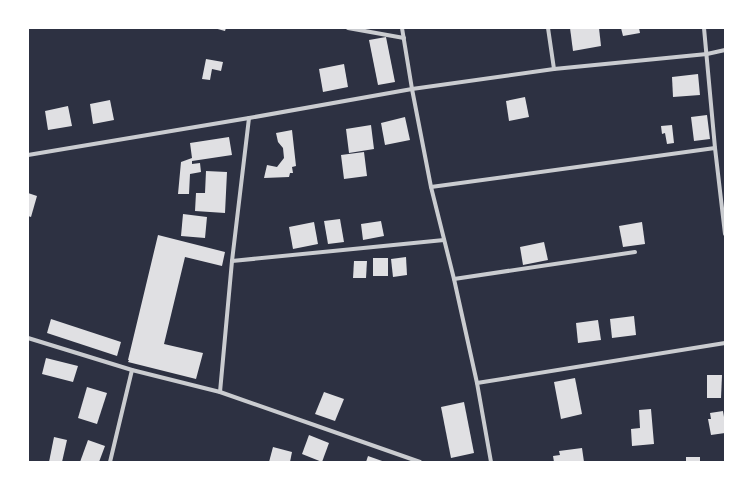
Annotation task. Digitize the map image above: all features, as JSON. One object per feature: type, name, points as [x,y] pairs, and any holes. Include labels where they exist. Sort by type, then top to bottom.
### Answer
[{"type":"street","points":[[348,28],[404,38]]},
{"type":"street","points":[[402,28],[412,90],[431,187],[477,382],[491,462]]},
{"type":"street","points":[[548,28],[554,69]]},
{"type":"street","points":[[704,28],[715,148],[725,234]]},
{"type":"street","points":[[28,155],[412,90],[554,69],[707,54],[725,50]]},
{"type":"street","points":[[220,392],[232,261],[249,118]]},
{"type":"street","points":[[431,187],[715,148]]},
{"type":"street","points":[[232,261],[444,240]]},
{"type":"street","points":[[454,280],[635,252]]},
{"type":"street","points":[[28,338],[132,370],[220,392],[420,462]]},
{"type":"street","points":[[477,382],[725,343]]},
{"type":"street","points":[[110,462],[132,370]]},
{"type":"building","points":[[214,28],[226,28],[225,31]]},
{"type":"building","points":[[570,28],[599,28],[601,46],[573,51]]},
{"type":"building","points":[[621,28],[639,28],[640,33],[623,36]]},
{"type":"building","points":[[386,37],[395,82],[378,85],[369,40]]},
{"type":"building","points":[[206,59],[223,62],[221,71],[212,69],[210,80],[202,79]]},
{"type":"building","points":[[344,64],[348,87],[323,92],[319,69]]},
{"type":"building","points":[[698,74],[700,95],[673,97],[672,77]]},
{"type":"building","points":[[525,97],[529,117],[509,121],[506,101]]},
{"type":"building","points":[[110,100],[114,120],[93,124],[90,104]]},
{"type":"building","points":[[68,106],[72,126],[48,130],[45,111]]},
{"type":"building","points":[[707,115],[710,139],[694,141],[691,117]]},
{"type":"building","points":[[405,117],[410,140],[385,145],[381,123]]},
{"type":"building","points":[[371,125],[374,149],[349,153],[346,129]]},
{"type":"building","points":[[672,125],[674,143],[667,144],[665,133],[662,134],[661,126]]},
{"type":"building","points":[[292,130],[296,166],[292,167],[293,173],[290,173],[289,177],[264,178],[267,165],[277,167],[284,158],[283,148],[278,142],[276,133]]},
{"type":"building","points":[[229,137],[232,155],[192,161],[192,164],[200,163],[201,172],[190,174],[189,194],[178,194],[181,162],[192,158],[190,143]]},
{"type":"building","points":[[364,152],[367,176],[344,179],[341,155]]},
{"type":"building","points":[[206,171],[227,172],[225,213],[195,211],[196,193],[205,193]]},
{"type":"building","points":[[28,193],[37,196],[31,217],[28,216]]},
{"type":"building","points":[[183,214],[207,217],[205,238],[181,236]]},
{"type":"building","points":[[340,219],[344,242],[328,244],[324,221]]},
{"type":"building","points":[[381,221],[384,236],[363,240],[361,224]]},
{"type":"building","points":[[314,222],[318,244],[293,249],[289,227]]},
{"type":"building","points":[[642,222],[645,244],[623,247],[619,226]]},
{"type":"building","points":[[158,235],[225,252],[222,266],[185,257],[164,344],[203,353],[196,379],[128,362]]},
{"type":"building","points":[[544,242],[548,260],[523,265],[520,247]]},
{"type":"building","points":[[406,257],[407,275],[393,277],[391,259]]},
{"type":"building","points":[[373,258],[388,258],[388,276],[373,276]]},
{"type":"building","points":[[354,261],[367,261],[366,278],[353,278]]},
{"type":"building","points":[[634,316],[636,335],[612,338],[610,319]]},
{"type":"building","points":[[51,319],[121,342],[117,356],[47,333]]},
{"type":"building","points":[[598,320],[601,340],[578,343],[576,323]]},
{"type":"building","points":[[46,358],[78,366],[73,382],[42,374]]},
{"type":"building","points":[[707,375],[722,375],[721,398],[707,398]]},
{"type":"building","points":[[575,378],[582,414],[561,419],[554,382]]},
{"type":"building","points":[[87,387],[107,393],[97,424],[78,418]]},
{"type":"building","points":[[324,392],[344,399],[335,421],[315,414]]},
{"type":"building","points":[[464,402],[474,453],[451,458],[441,407]]},
{"type":"building","points":[[651,409],[654,444],[632,446],[631,429],[640,428],[639,410]]},
{"type":"building","points":[[723,411],[725,417],[725,433],[711,435],[708,419],[711,419],[710,413]]},
{"type":"building","points":[[309,435],[329,443],[322,462],[302,454]]},
{"type":"building","points":[[54,437],[67,440],[62,462],[49,462]]},
{"type":"building","points":[[88,440],[105,446],[99,462],[80,462]]},
{"type":"building","points":[[273,447],[292,452],[290,462],[269,462]]},
{"type":"building","points":[[582,448],[584,462],[554,462],[553,456],[560,455],[559,451]]},
{"type":"building","points":[[368,456],[385,462],[366,462]]},
{"type":"building","points":[[686,457],[700,457],[700,462],[686,462]]}]
